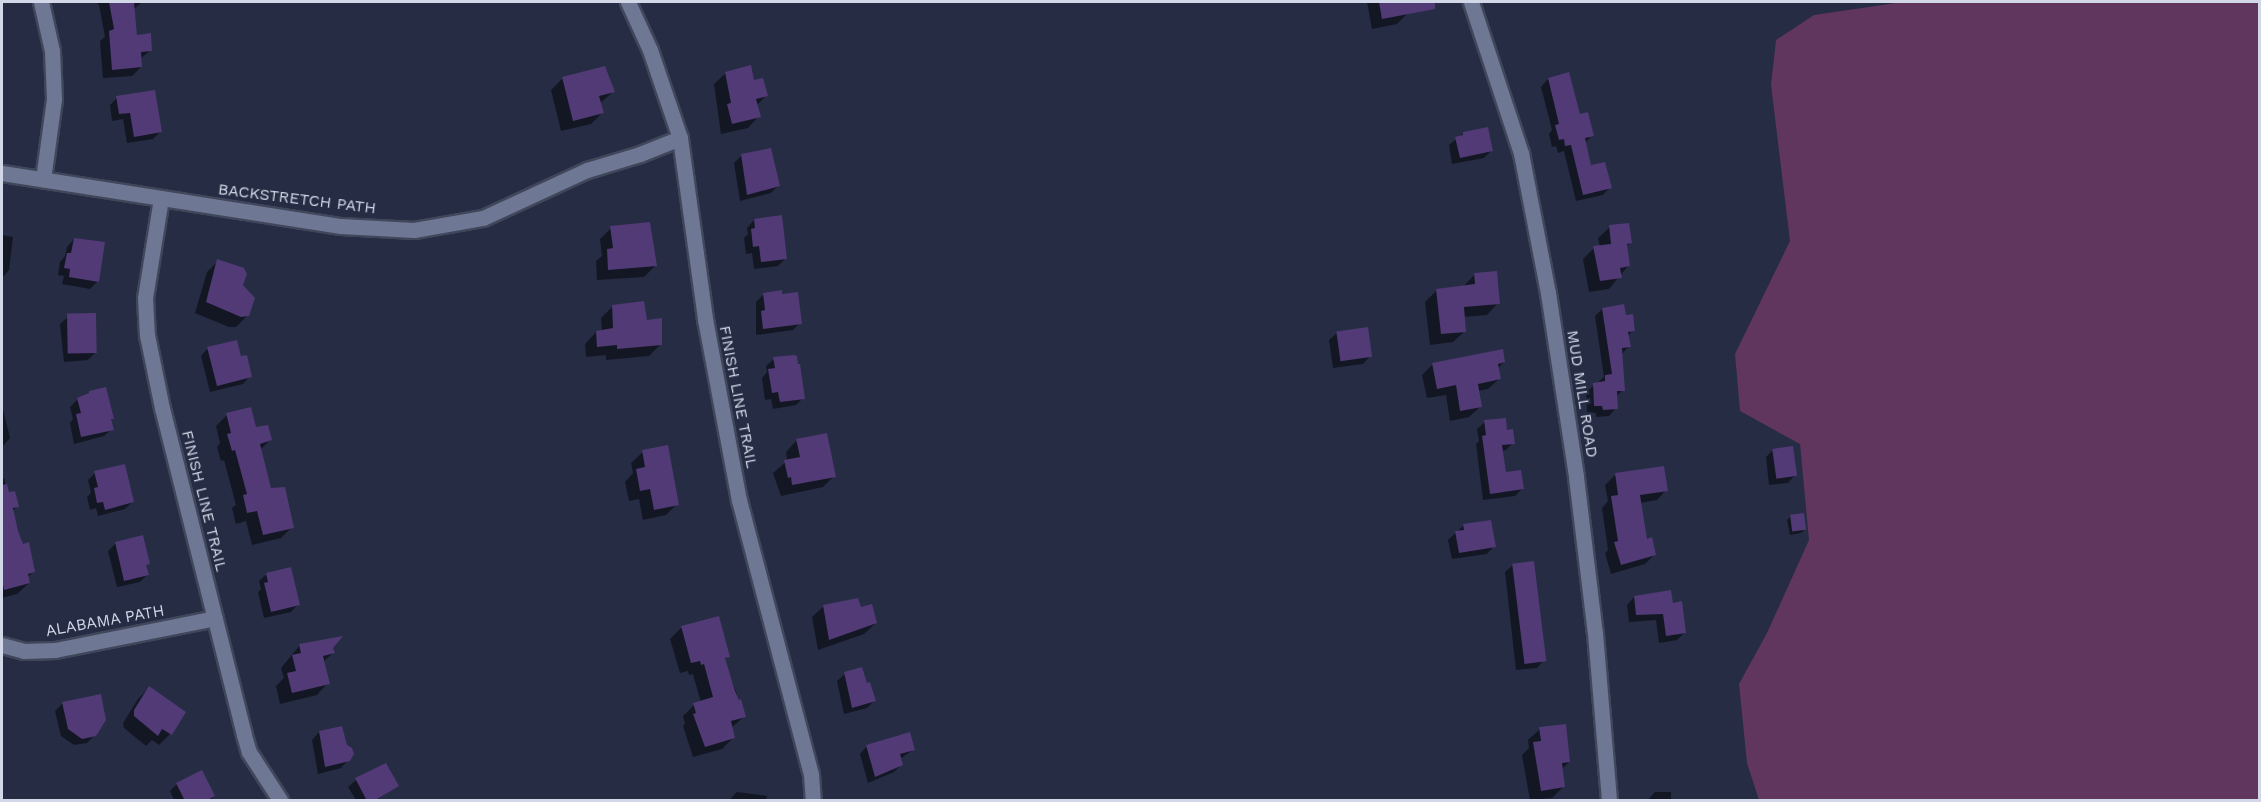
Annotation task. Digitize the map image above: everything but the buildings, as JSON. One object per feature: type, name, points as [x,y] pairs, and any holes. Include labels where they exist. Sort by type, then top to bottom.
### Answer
[{"type":"street","points":[[41,2],[52,51],[54,99],[43,179]]},
{"type":"street","name":"FINISH LINE TRAIL","points":[[628,2],[650,50],[680,138],[705,319],[739,500],[811,774],[813,801]]},
{"type":"street","name":"MUD MILL ROAD","points":[[1471,2],[1521,153],[1548,293],[1578,489],[1609,801]]},
{"type":"street","name":"BACKSTRETCH PATH","points":[[2,173],[341,226],[414,230],[483,218],[587,170],[680,138]]},
{"type":"street","name":"FINISH LINE TRAIL","points":[[161,198],[145,298],[147,335],[162,408],[249,752],[280,801]]},
{"type":"street","name":"ALABAMA PATH","points":[[2,645],[24,651],[55,650],[215,618]]},
{"type":"shaded area","points":[[1903,2],[2259,2],[2259,800],[1759,800],[1747,763],[1739,684],[1767,633],[1809,540],[1800,444],[1740,411],[1735,354],[1790,241],[1771,85],[1776,40],[1814,15]]}]
